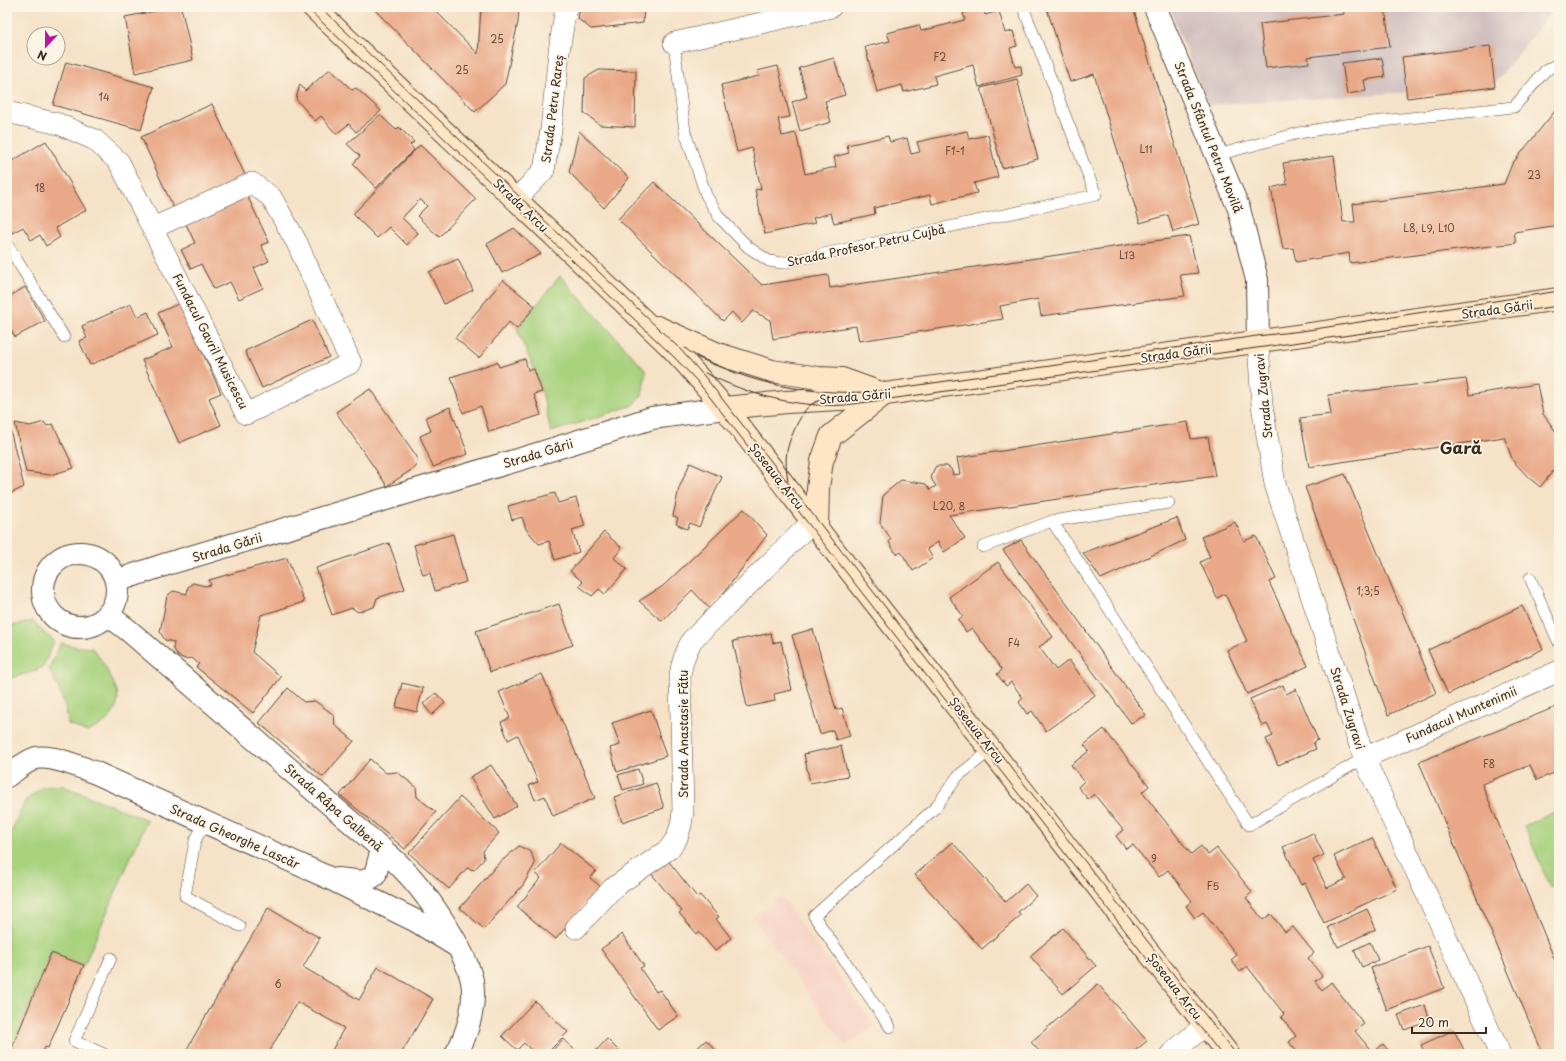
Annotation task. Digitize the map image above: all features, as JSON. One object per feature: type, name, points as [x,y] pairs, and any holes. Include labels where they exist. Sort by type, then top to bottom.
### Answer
[{"type":"main road","name":"Strada Arcu","points":[[313,7],[670,346],[702,380],[724,408]]},
{"type":"main road","name":"Strada Gării","points":[[724,408],[787,402],[857,398],[1559,299]]},
{"type":"main road","points":[[642,321],[718,354],[772,371],[819,378],[842,379],[884,394]]},
{"type":"main road","points":[[815,525],[822,461],[831,436],[884,394]]},
{"type":"main road","name":"Șoseaua Arcu","points":[[724,408],[992,749],[1228,1054]]},
{"type":"street","name":"Strada Petru Rareș","points":[[516,200],[544,170],[551,130],[559,51],[566,7]]},
{"type":"street","name":"Strada Profesor Petru Cujbă","points":[[674,43],[830,7]]},
{"type":"street","name":"Strada Sfântul Petru Movilă","points":[[1155,7],[1239,209],[1257,280],[1258,342]]},
{"type":"street","name":"Fundacul Gavril Musicescu","points":[[7,112],[59,124],[95,140],[119,162],[246,414],[351,363],[297,243],[270,197],[252,184],[153,228]]},
{"type":"street","name":"Strada Zugravi","points":[[1258,342],[1262,405],[1274,484],[1364,758],[1500,1054]]},
{"type":"street","name":"Strada Gării","points":[[116,581],[652,418],[724,408]]},
{"type":"street","name":"Strada Anastasie Fătu","points":[[576,928],[613,888],[669,849],[677,838],[684,812],[680,675],[686,651],[692,640],[815,525]]},
{"type":"street","points":[[80,553],[92,555],[103,561],[111,570],[116,581],[116,599],[108,615],[99,622],[87,626],[75,627],[63,623],[53,615],[47,605],[44,593],[44,581],[49,570],[58,561],[68,555],[80,553]]},
{"type":"street","name":"Strada Râpa Galbenă","points":[[108,615],[128,630],[405,870],[425,896],[458,947],[472,980],[473,1002],[468,1023],[458,1052]]},
{"type":"street","name":"Fundacul Muntenimii","points":[[1364,758],[1559,671]]},
{"type":"street","name":"Strada Gheorghe Lascăr","points":[[7,776],[24,764],[36,758],[59,760],[96,773],[327,878],[416,921],[458,947]]},
{"type":"street","points":[[327,878],[364,882],[375,875],[382,849]]},
{"type":"street","points":[[1171,1054],[1205,1025]]},
{"type":"lane","name":"Strada Profesor Petru Cujbă","points":[[674,43],[685,132],[706,195],[719,217],[748,247],[769,261],[782,263],[1096,195],[1023,7]]},
{"type":"lane","points":[[1217,155],[1299,133],[1337,127],[1514,107],[1545,71],[1559,63]]},
{"type":"lane","points":[[7,244],[64,337]]},
{"type":"lane","points":[[984,547],[1052,521],[1169,503]]},
{"type":"lane","points":[[1052,521],[1249,825],[1364,758]]},
{"type":"lane","points":[[1530,578],[1559,643]]},
{"type":"lane","points":[[890,1027],[814,916],[935,808],[958,776],[992,749]]},
{"type":"lane","points":[[205,822],[195,841],[185,896],[240,926]]},
{"type":"lane","points":[[104,1054],[74,1041],[111,958]]},
{"type":"shaded area","points":[[1169,7],[1555,7],[1492,87],[1208,105]]},
{"type":"shaded area","points":[[781,896],[874,1026],[846,1046],[753,917]]},
{"type":"shaded area","points":[[45,1047],[61,1054],[42,1054]]},
{"type":"green space","points":[[560,276],[646,371],[642,396],[631,406],[551,432],[542,392],[517,329]]},
{"type":"green space","points":[[33,621],[54,641],[43,667],[29,673],[7,679],[7,627]]},
{"type":"green space","points":[[61,643],[77,647],[92,648],[103,663],[117,691],[117,705],[110,717],[100,726],[87,732],[68,724],[64,703],[49,669]]},
{"type":"green space","points":[[61,785],[147,820],[84,965],[51,953],[11,1050],[18,1054],[7,1054],[7,842],[25,801],[43,787]]},
{"type":"green space","points":[[1559,810],[1559,884],[1551,888],[1524,826]]},
{"type":"building","points":[[181,7],[193,60],[135,73],[125,17]]},
{"type":"building","points":[[372,7],[432,7],[478,54],[481,7],[519,7],[518,22],[505,84],[475,112]]},
{"type":"building","points":[[580,7],[644,7],[643,23],[591,29],[578,19]]},
{"type":"building","points":[[983,7],[985,15],[999,11],[1005,33],[1013,31],[1017,46],[1010,48],[1015,67],[1021,66],[1022,75],[979,87],[973,65],[934,76],[936,84],[904,92],[902,85],[877,92],[865,47],[890,41],[887,33],[919,25],[921,31],[965,20],[963,13]]},
{"type":"building","points":[[1054,7],[1133,7],[1199,224],[1173,232],[1168,215],[1140,223],[1094,74],[1070,82],[1047,9]]},
{"type":"building","points":[[1343,7],[1385,7],[1390,47],[1308,57],[1309,63],[1266,68],[1260,24],[1344,14]]},
{"type":"building","points":[[1490,46],[1495,87],[1407,98],[1402,57]]},
{"type":"building","points":[[834,58],[845,95],[825,101],[831,122],[800,131],[792,102],[807,97],[799,68]]},
{"type":"building","points":[[1382,58],[1385,77],[1364,80],[1366,91],[1347,94],[1342,63]]},
{"type":"building","points":[[66,62],[154,87],[141,130],[53,105]]},
{"type":"building","points":[[778,66],[790,117],[778,119],[782,136],[796,133],[805,174],[836,167],[834,157],[849,153],[847,145],[888,136],[890,142],[907,138],[911,154],[920,152],[917,142],[967,131],[969,139],[988,135],[998,177],[974,183],[977,193],[932,204],[930,195],[874,208],[875,214],[834,223],[831,213],[813,218],[815,223],[765,234],[755,190],[761,189],[752,148],[737,152],[721,85],[759,76],[757,71]]},
{"type":"building","points":[[330,69],[352,90],[356,88],[381,111],[356,132],[349,124],[336,134],[321,116],[315,121],[296,99],[300,84],[305,91]]},
{"type":"building","points":[[599,70],[636,71],[635,127],[600,125],[584,113],[585,78]]},
{"type":"building","points":[[1017,79],[1038,159],[1002,168],[981,88]]},
{"type":"building","points":[[212,104],[246,177],[175,211],[141,137]]},
{"type":"building","points":[[1559,106],[1559,225],[1514,232],[1516,243],[1350,263],[1349,253],[1296,262],[1293,248],[1283,249],[1271,188],[1287,184],[1283,163],[1334,156],[1343,222],[1355,222],[1353,204],[1504,184],[1512,164]]},
{"type":"building","points":[[380,115],[396,130],[399,127],[414,142],[410,145],[414,150],[376,188],[353,164],[360,156],[347,144]]},
{"type":"building","points":[[579,131],[629,178],[604,208],[569,172]]},
{"type":"building","points":[[46,141],[86,210],[55,228],[60,237],[46,246],[40,235],[31,240],[23,227],[12,233],[7,225],[7,164]]},
{"type":"building","points":[[420,145],[476,199],[439,237],[417,216],[427,206],[420,199],[402,218],[418,233],[407,245],[389,227],[377,238],[353,214]]},
{"type":"building","points":[[654,182],[762,285],[828,275],[830,288],[1189,236],[1198,273],[1180,275],[1185,296],[1041,316],[1038,299],[1000,306],[1003,319],[859,341],[856,326],[773,339],[770,320],[753,311],[742,323],[732,312],[723,321],[618,219]]},
{"type":"building","points":[[246,193],[269,242],[261,245],[269,261],[254,268],[263,288],[239,299],[230,282],[214,289],[201,264],[191,269],[181,250],[195,243],[185,222]]},
{"type":"building","points":[[514,228],[541,254],[502,273],[487,244]]},
{"type":"building","points":[[458,259],[473,290],[444,304],[429,272]]},
{"type":"building","points":[[503,280],[535,306],[517,329],[509,322],[479,358],[455,338]]},
{"type":"building","points":[[25,287],[45,321],[15,337],[11,330],[7,332],[7,298]]},
{"type":"building","points":[[180,303],[221,393],[209,398],[221,425],[179,443],[142,360],[173,347],[158,313]]},
{"type":"building","points":[[131,304],[137,317],[148,312],[158,335],[90,365],[79,341],[87,338],[82,326]]},
{"type":"building","points":[[312,320],[329,357],[262,388],[245,351]]},
{"type":"building","points":[[525,359],[528,370],[534,369],[542,392],[534,394],[541,415],[489,432],[481,406],[463,413],[451,377],[497,362],[499,367]]},
{"type":"building","points":[[1466,379],[1469,395],[1537,384],[1543,414],[1559,436],[1559,464],[1540,487],[1513,461],[1504,437],[1309,467],[1300,418],[1331,414],[1328,395]]},
{"type":"building","points":[[370,389],[417,457],[416,467],[387,486],[336,412]]},
{"type":"building","points":[[450,407],[468,454],[433,467],[420,436],[431,431],[426,417]]},
{"type":"building","points":[[7,417],[24,487],[7,495]]},
{"type":"building","points":[[44,422],[47,426],[53,424],[74,468],[50,475],[26,472],[15,423],[30,426]]},
{"type":"building","points":[[1188,422],[1191,439],[1208,437],[1215,476],[949,515],[965,538],[944,552],[938,542],[927,549],[933,558],[913,571],[901,552],[898,554],[895,552],[889,541],[891,539],[880,523],[883,495],[901,480],[926,484],[930,490],[936,486],[931,475],[936,466],[947,466],[951,469],[953,475],[960,474],[957,458]]},
{"type":"building","points":[[690,463],[722,477],[699,527],[690,523],[687,529],[676,524],[678,518],[673,516],[679,488]]},
{"type":"building","points":[[1345,474],[1436,693],[1388,715],[1305,487]]},
{"type":"building","points":[[555,493],[558,503],[576,498],[585,526],[572,530],[579,552],[555,560],[549,541],[539,544],[526,529],[522,517],[512,520],[508,506]]},
{"type":"building","points":[[744,509],[767,535],[711,610],[692,590],[662,621],[639,601],[663,586]]},
{"type":"building","points":[[1177,518],[1185,540],[1101,579],[1083,553]]},
{"type":"building","points":[[1235,522],[1244,541],[1256,536],[1276,579],[1269,582],[1308,666],[1247,694],[1227,650],[1247,641],[1225,594],[1217,598],[1200,562],[1210,557],[1201,537]]},
{"type":"building","points":[[604,532],[622,548],[614,558],[627,569],[605,594],[599,589],[592,596],[579,586],[583,582],[570,571]]},
{"type":"building","points":[[453,534],[466,582],[435,591],[430,573],[423,575],[414,545]]},
{"type":"building","points":[[1021,540],[1146,715],[1131,723],[1003,550]]},
{"type":"building","points":[[389,543],[405,589],[377,598],[374,607],[358,612],[352,608],[332,615],[316,568]]},
{"type":"building","points":[[287,558],[304,602],[261,615],[252,652],[281,677],[253,713],[196,667],[199,664],[192,658],[185,659],[178,656],[173,648],[174,642],[165,640],[160,632],[167,596],[173,591],[187,594],[188,587],[193,583],[205,586],[211,585],[209,580]]},
{"type":"building","points":[[998,562],[1053,637],[1039,647],[1056,670],[1069,660],[1095,695],[1046,731],[1032,711],[1027,714],[1019,702],[1023,698],[1011,682],[1006,686],[997,674],[1002,670],[972,628],[966,632],[958,620],[963,616],[949,597]]},
{"type":"building","points":[[559,604],[573,645],[490,672],[476,631]]},
{"type":"building","points":[[1522,606],[1543,649],[1448,694],[1428,650]]},
{"type":"building","points":[[813,629],[836,710],[842,708],[850,736],[836,740],[833,730],[820,734],[792,635]]},
{"type":"building","points":[[771,633],[773,643],[781,641],[792,690],[774,694],[775,701],[747,707],[733,641]]},
{"type":"building","points":[[542,674],[595,798],[553,816],[545,796],[535,800],[529,785],[538,782],[518,735],[508,740],[501,722],[510,718],[499,692]]},
{"type":"building","points":[[402,683],[423,688],[417,712],[396,707]]},
{"type":"building","points":[[1283,685],[1286,694],[1296,689],[1318,740],[1313,742],[1316,749],[1278,765],[1266,739],[1273,736],[1267,724],[1262,726],[1250,699]]},
{"type":"building","points":[[288,688],[304,702],[315,701],[334,715],[335,725],[354,741],[323,777],[259,723]]},
{"type":"building","points":[[436,693],[445,703],[432,715],[423,704]]},
{"type":"building","points":[[1556,707],[1559,716],[1559,771],[1537,780],[1530,765],[1482,784],[1559,970],[1559,1054],[1543,1054],[1419,762]]},
{"type":"building","points":[[651,710],[666,756],[617,772],[610,748],[620,745],[612,723]]},
{"type":"building","points":[[1104,729],[1149,786],[1142,792],[1191,854],[1201,846],[1208,855],[1217,848],[1252,892],[1246,898],[1263,920],[1271,914],[1285,932],[1293,927],[1314,953],[1308,958],[1322,976],[1315,981],[1322,990],[1331,982],[1364,1024],[1355,1031],[1373,1053],[1383,1044],[1391,1054],[1310,1054],[1308,1052],[1305,1054],[1299,1054],[1289,1042],[1296,1036],[1281,1017],[1284,1014],[1247,966],[1240,972],[1231,960],[1237,955],[1203,912],[1195,918],[1186,906],[1192,901],[1168,870],[1159,877],[1133,845],[1126,849],[1116,836],[1123,830],[1094,794],[1088,799],[1078,787],[1084,781],[1071,765],[1089,751],[1084,745]]},
{"type":"building","points":[[841,746],[848,776],[810,783],[804,754]]},
{"type":"building","points":[[370,759],[386,773],[397,772],[416,787],[417,797],[436,812],[405,849],[340,795]]},
{"type":"building","points":[[491,765],[517,806],[495,819],[470,777]]},
{"type":"building","points":[[638,769],[643,784],[623,790],[618,775]]},
{"type":"building","points":[[656,783],[664,808],[622,822],[614,797]]},
{"type":"building","points":[[460,797],[499,833],[483,851],[484,859],[474,870],[467,868],[449,889],[409,853]]},
{"type":"building","points":[[1313,833],[1324,855],[1313,860],[1327,888],[1346,879],[1334,856],[1372,838],[1397,889],[1324,923],[1305,883],[1301,885],[1283,847]]},
{"type":"building","points":[[952,842],[1006,902],[1026,884],[1036,896],[1018,912],[1021,915],[982,949],[915,875]]},
{"type":"building","points":[[561,843],[596,871],[590,878],[600,886],[556,939],[517,907],[541,878],[535,873]]},
{"type":"building","points":[[519,846],[531,852],[535,864],[523,885],[484,929],[460,908],[497,865]]},
{"type":"building","points":[[666,858],[697,897],[700,895],[719,917],[716,919],[731,938],[715,951],[699,932],[697,934],[679,913],[682,911],[650,872]]},
{"type":"building","points":[[268,908],[320,938],[303,967],[359,1000],[378,967],[433,999],[401,1054],[330,1054],[344,1028],[297,1002],[268,1054],[184,1054]]},
{"type":"building","points":[[1367,909],[1376,929],[1338,947],[1328,927]]},
{"type":"building","points":[[1063,928],[1096,966],[1063,994],[1030,956]]},
{"type":"building","points":[[622,934],[644,966],[640,968],[656,992],[660,990],[678,1016],[658,1030],[601,949]]},
{"type":"building","points":[[1370,942],[1378,960],[1362,967],[1354,950]]},
{"type":"building","points":[[1428,946],[1444,988],[1387,1010],[1371,968]]},
{"type":"building","points":[[51,953],[84,965],[48,1048],[45,1047],[42,1054],[18,1054],[11,1050]]},
{"type":"building","points":[[1098,984],[1147,1041],[1131,1054],[1042,1054],[1031,1042]]},
{"type":"building","points":[[535,1001],[568,1032],[546,1054],[535,1054],[524,1043],[517,1050],[502,1036]]},
{"type":"building","points":[[1425,1005],[1430,1021],[1404,1030],[1398,1015]]},
{"type":"building","points":[[1454,1030],[1466,1054],[1425,1054],[1421,1045]]},
{"type":"building","points":[[563,1039],[579,1054],[549,1054]]},
{"type":"building","points":[[607,1039],[622,1054],[593,1054]]},
{"type":"building","points":[[706,1040],[719,1054],[691,1054]]},
{"type":"tram line","points":[[306,7],[674,357],[698,382],[1221,1054]]},
{"type":"tram line","points":[[320,7],[679,348],[705,377],[1236,1054]]},
{"type":"tram line","points":[[685,348],[700,358],[736,373],[773,384],[792,388],[831,392],[871,392],[1257,336],[1302,331],[1559,291]]},
{"type":"tram line","points":[[705,373],[739,388],[773,398],[809,404],[846,405],[1559,306]]},
{"type":"tram line","points":[[788,481],[786,464],[788,446],[793,432],[803,413],[815,402],[842,396]]},
{"type":"district","name":"Gară","points":[[1461,447]]}]
